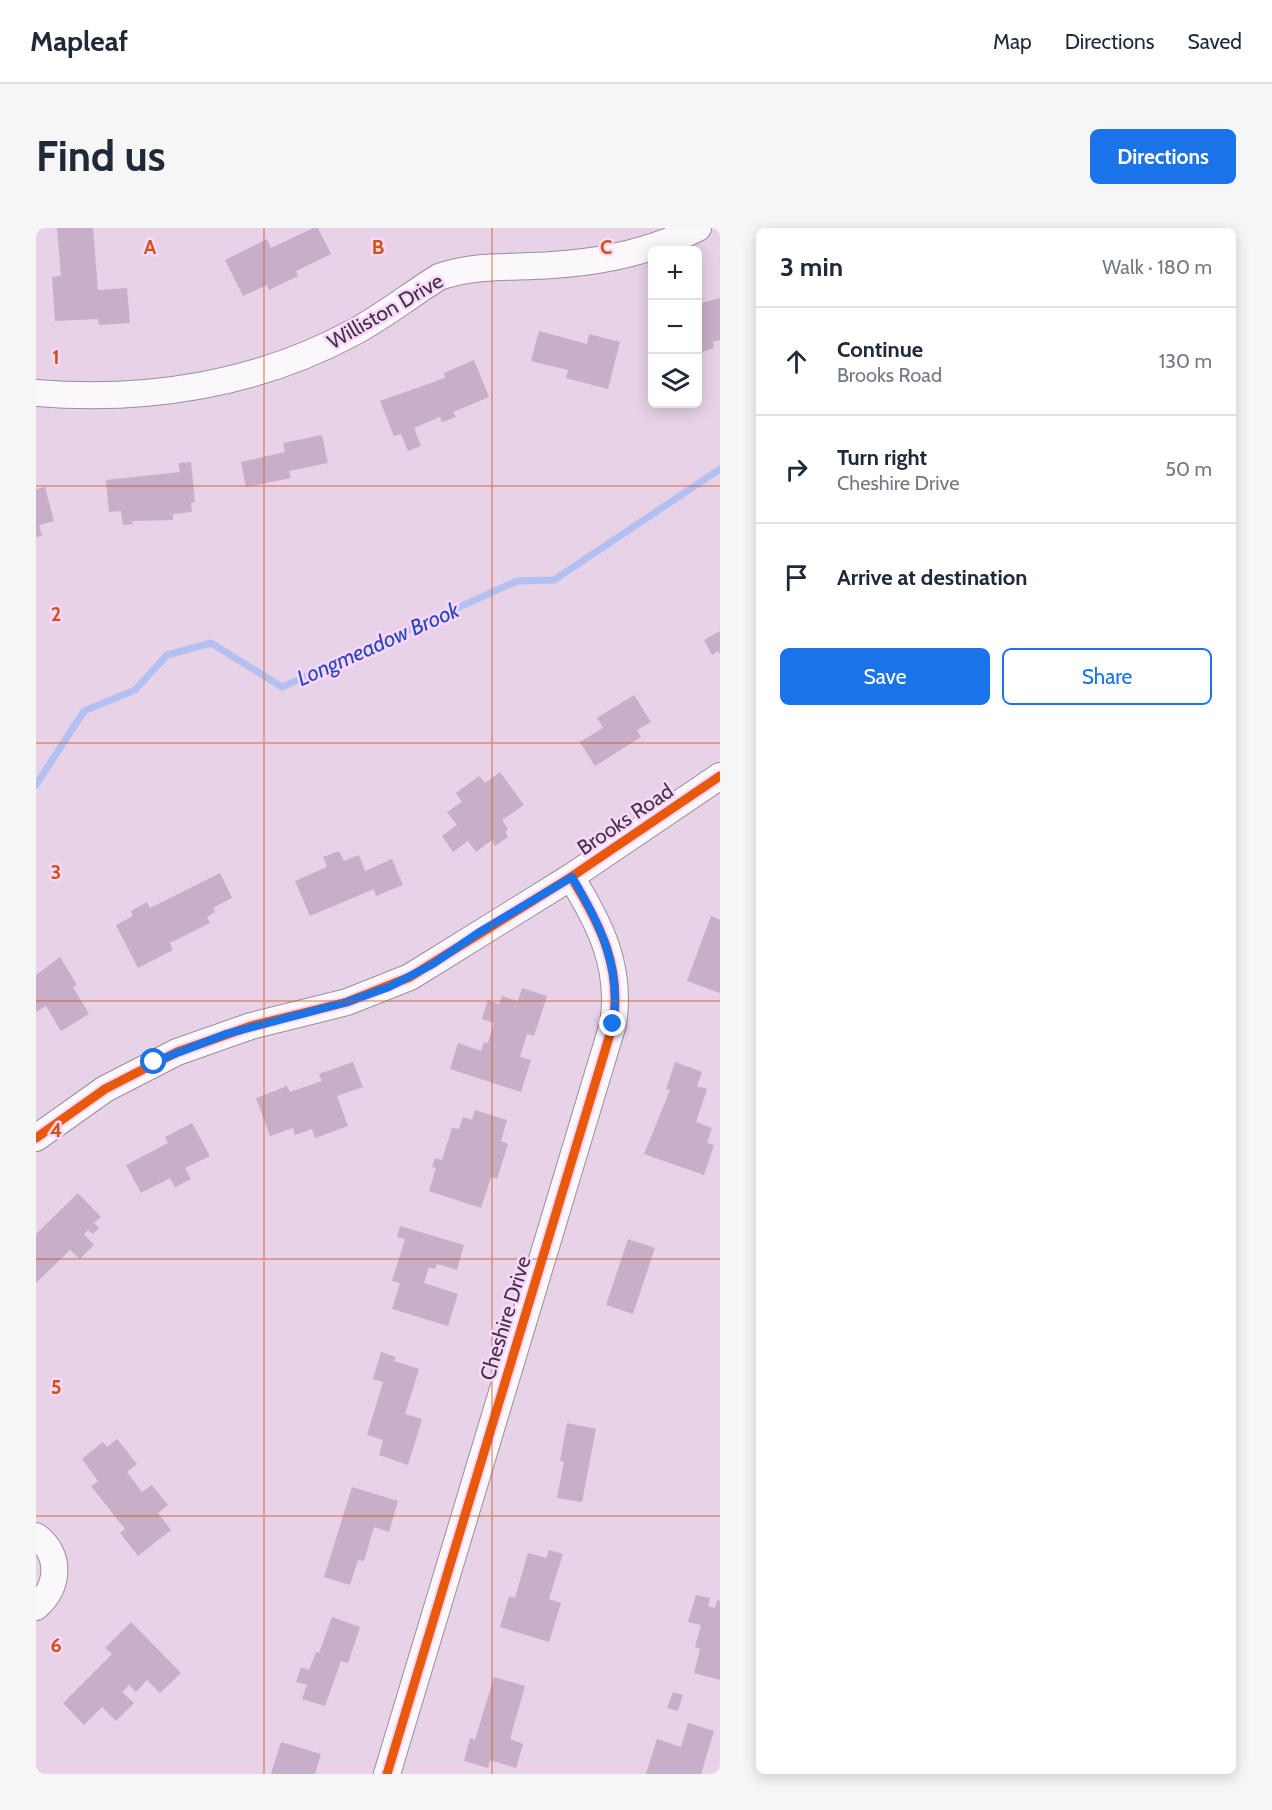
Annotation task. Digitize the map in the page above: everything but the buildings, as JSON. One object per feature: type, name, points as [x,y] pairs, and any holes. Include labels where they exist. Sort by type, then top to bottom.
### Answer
[{"type":"street","name":"Williston Drive","points":[[36,393],[123,395],[178,390],[243,376],[298,357],[352,333],[439,277],[453,272],[482,266],[555,265],[602,260],[651,247],[698,228]]},
{"type":"street","name":"Brooks Road","points":[[36,1138],[105,1089],[177,1052],[251,1026],[347,1002],[410,977],[572,877],[720,776]]},
{"type":"street","name":"Cheshire Drive","points":[[387,1774],[613,1024],[616,993],[613,962],[597,920],[572,877]]},
{"type":"street","points":[[36,1536],[46,1545],[55,1567],[51,1589],[36,1607]]},
{"type":"waterway","name":"Longmeadow Brook","points":[[36,785],[84,711],[135,690],[167,655],[211,643],[282,687],[517,581],[554,580],[720,469]]},
{"type":"cycle path","points":[[36,1138],[105,1089],[177,1052],[251,1026],[347,1002],[410,977],[571,877],[720,776]]},
{"type":"cycle path","points":[[387,1774],[613,1024],[614,984],[606,947],[591,912],[571,877]]},
{"type":"route","points":[[154,1062],[226,1034],[277,1018],[347,1002],[389,987],[433,964],[478,933],[572,877],[597,920],[613,962],[616,993],[613,1024]]}]
